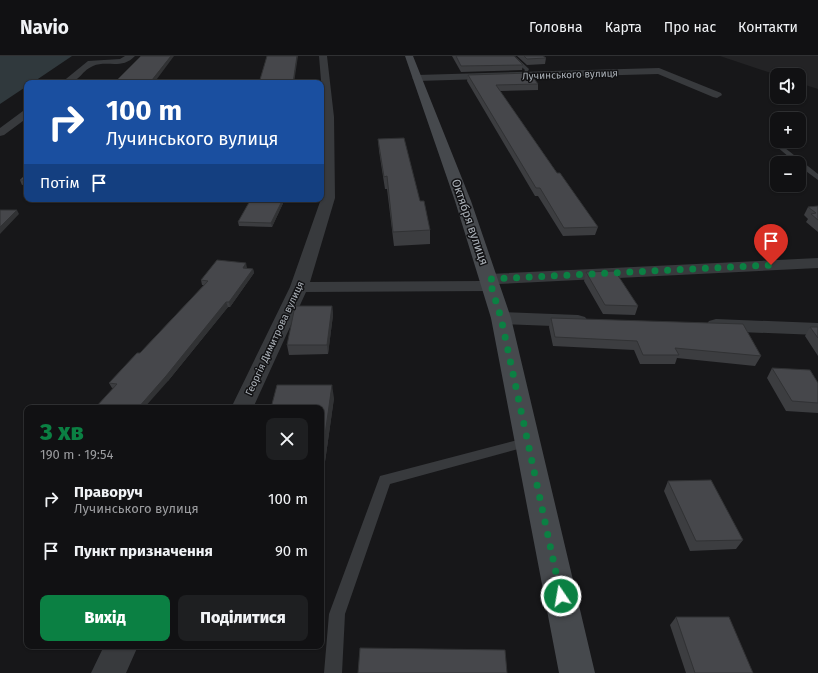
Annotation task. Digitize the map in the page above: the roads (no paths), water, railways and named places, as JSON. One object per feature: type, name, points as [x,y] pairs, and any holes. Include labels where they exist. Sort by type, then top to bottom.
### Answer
[{"type":"street","points":[[70,80],[100,56]]},
{"type":"street","points":[[91,63],[122,61],[131,56]]},
{"type":"street","name":"Георгія Димитрова вулиця","points":[[243,405],[299,287],[328,198],[329,117],[323,56]]},
{"type":"street","name":"Октября вулиця","points":[[410,56],[463,202],[501,318],[577,673]]},
{"type":"street","name":"Лучинського вулиця","points":[[417,78],[659,71],[717,95]]},
{"type":"street","points":[[0,133],[24,115]]},
{"type":"street","points":[[299,287],[490,282],[818,263]]},
{"type":"street","points":[[501,318],[596,321]]},
{"type":"street","points":[[699,325],[818,329]]},
{"type":"street","points":[[108,673],[120,649]]},
{"type":"lane","points":[[512,56],[528,70],[524,75]]},
{"type":"lane","points":[[782,148],[818,178]]},
{"type":"lane","points":[[333,673],[337,614],[385,480],[528,442]]}]
